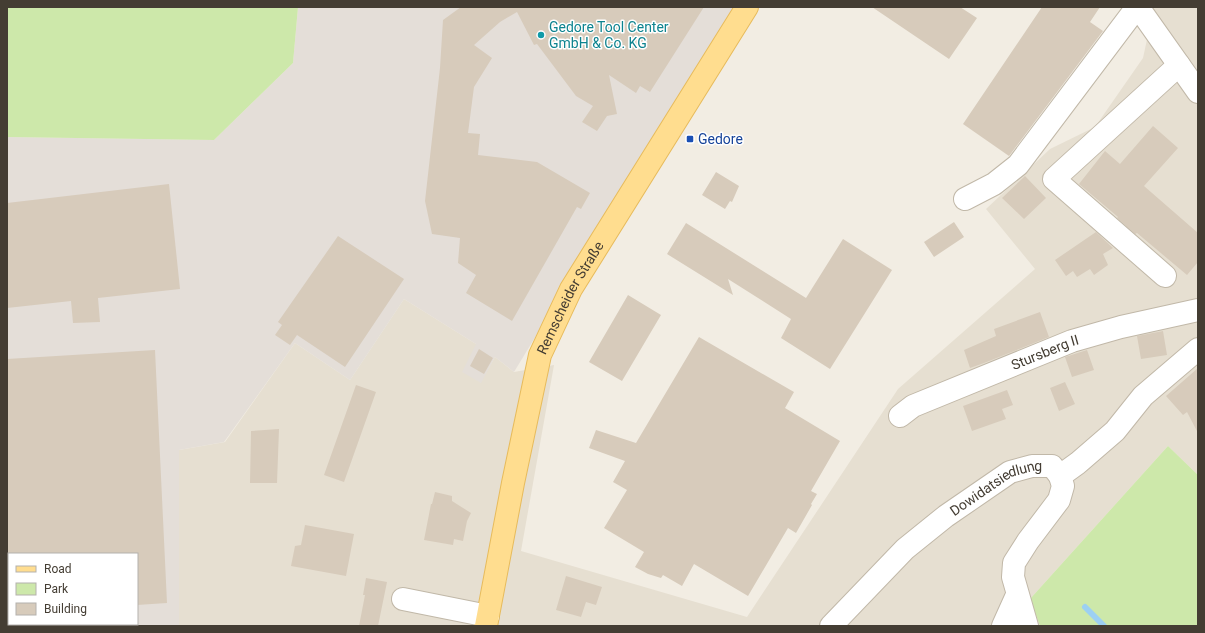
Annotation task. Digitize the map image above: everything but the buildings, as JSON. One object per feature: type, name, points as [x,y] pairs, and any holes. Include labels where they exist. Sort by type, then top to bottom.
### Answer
[{"type":"main road","name":"Remscheider Straße","points":[[487,621],[513,483],[540,355],[571,289],[747,7]]},
{"type":"street","points":[[965,199],[994,184],[1018,165],[1138,7],[1198,92]]},
{"type":"street","points":[[1165,276],[1054,179],[1179,65]]},
{"type":"street","name":"Stursberg II","points":[[900,416],[913,406],[1072,341],[1122,326],[1198,310]]},
{"type":"street","points":[[1060,476],[1078,463],[1115,431],[1143,396],[1198,349]]},
{"type":"street","name":"Dowidatsiedlung","points":[[831,626],[905,549],[946,516],[1010,472],[1032,466],[1052,466],[1060,476],[1063,486],[1059,500],[1028,541],[1014,563],[1013,577],[1027,626]]},
{"type":"street","points":[[1003,626],[1017,595]]},
{"type":"street","points":[[403,598],[487,621]]},
{"type":"shaded area","points":[[298,7],[736,7],[514,372],[495,357],[481,383],[462,372],[476,344],[404,299],[350,380],[295,343],[224,442],[179,450],[179,626],[7,626],[7,137],[214,140],[293,63]]},
{"type":"shaded area","points":[[1154,7],[1198,7],[1198,475],[1168,446],[1030,599],[1040,626],[179,626],[179,450],[225,442],[295,343],[350,380],[404,299],[476,344],[480,383],[495,357],[514,372],[554,365],[521,551],[747,617],[898,389],[1035,269],[986,209],[1050,149],[1095,127],[1143,58]]},
{"type":"green space","points":[[7,7],[298,7],[293,63],[214,140],[7,137]]},
{"type":"green space","points":[[1168,446],[1198,475],[1198,626],[1040,626],[1030,599]]},
{"type":"waterway","points":[[1085,607],[1104,626]]},
{"type":"place","name":"Gedore Tool Center GmbH & Co. KG","points":[[541,35]]},
{"type":"place","name":"Gedore","points":[[690,139]]}]
